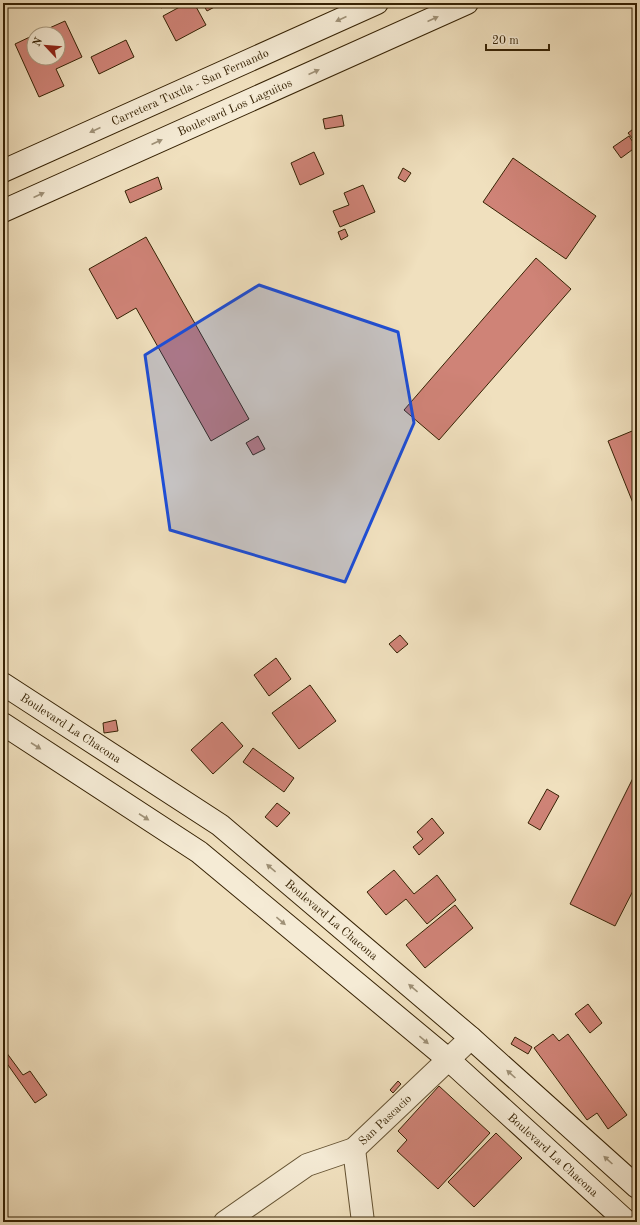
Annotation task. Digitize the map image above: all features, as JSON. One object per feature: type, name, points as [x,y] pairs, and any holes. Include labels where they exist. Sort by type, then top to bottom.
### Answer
[{"type":"main road","name":"Carretera Tuxtla - San Fernando","points":[[3,171],[377,3]]},
{"type":"main road","name":"Boulevard Los Laguitos","points":[[3,211],[467,3]]},
{"type":"main road","name":"Boulevard La Chacona","points":[[3,684],[220,825],[471,1038],[637,1187]]},
{"type":"main road","name":"Boulevard La Chacona","points":[[3,724],[199,852],[449,1060],[627,1222]]},
{"type":"main road","name":"San Pascacio","points":[[225,1222],[307,1165],[354,1149],[471,1038]]},
{"type":"main road","points":[[354,1149],[363,1222]]},
{"type":"highlighted area","points":[[259,285],[398,332],[414,423],[345,582],[170,530],[145,355]]},
{"type":"building","points":[[159,3],[170,3],[161,8]]},
{"type":"building","points":[[187,3],[194,3],[206,25],[176,41],[163,16]]},
{"type":"building","points":[[202,3],[222,3],[207,11]]},
{"type":"building","points":[[65,21],[82,57],[66,64],[66,26],[54,26]]},
{"type":"building","points":[[26,39],[26,66],[62,66],[56,69],[64,86],[39,97],[15,44]]},
{"type":"building","points":[[126,40],[134,57],[99,74],[91,57]]},
{"type":"building","points":[[342,115],[344,126],[325,129],[323,119]]},
{"type":"building","points":[[637,126],[637,144],[628,133]]},
{"type":"building","points":[[629,136],[636,147],[621,158],[613,147]]},
{"type":"building","points":[[314,152],[324,174],[300,185],[291,163]]},
{"type":"building","points":[[513,158],[596,216],[566,259],[483,202]]},
{"type":"building","points":[[403,168],[411,173],[405,182],[398,178]]},
{"type":"building","points":[[158,177],[162,189],[130,203],[125,191]]},
{"type":"building","points":[[363,185],[375,212],[340,227],[333,211],[349,205],[344,193]]},
{"type":"building","points":[[345,229],[348,236],[341,240],[338,232]]},
{"type":"building","points":[[146,237],[249,419],[211,441],[136,308],[117,319],[89,269]]},
{"type":"building","points":[[536,258],[571,289],[439,440],[404,410]]},
{"type":"building","points":[[637,429],[637,513],[608,441]]},
{"type":"building","points":[[258,436],[265,449],[253,455],[246,443]]},
{"type":"building","points":[[400,635],[408,644],[397,653],[389,644]]},
{"type":"building","points":[[276,658],[291,679],[269,696],[254,675]]},
{"type":"building","points":[[310,685],[336,721],[299,749],[272,713]]},
{"type":"building","points":[[116,720],[118,731],[104,733],[103,723]]},
{"type":"building","points":[[222,722],[243,746],[213,774],[191,750]]},
{"type":"building","points":[[253,748],[294,778],[284,792],[243,762]]},
{"type":"building","points":[[637,770],[637,883],[615,926],[570,904]]},
{"type":"building","points":[[547,789],[559,796],[540,830],[528,823]]},
{"type":"building","points":[[277,803],[290,813],[277,827],[265,817]]},
{"type":"building","points":[[432,818],[444,833],[419,855],[413,847],[423,839],[417,832]]},
{"type":"building","points":[[394,870],[414,894],[437,875],[456,900],[427,924],[406,899],[386,915],[367,892]]},
{"type":"building","points":[[455,905],[473,928],[425,968],[406,945]]},
{"type":"building","points":[[588,1004],[602,1023],[590,1033],[575,1014]]},
{"type":"building","points":[[553,1034],[559,1041],[568,1034],[627,1115],[608,1129],[597,1113],[587,1120],[534,1048]]},
{"type":"building","points":[[515,1037],[532,1047],[528,1054],[511,1044]]},
{"type":"building","points":[[6,1052],[23,1075],[30,1071],[47,1095],[35,1103],[3,1058],[3,1053]]},
{"type":"building","points":[[398,1081],[401,1084],[393,1093],[390,1090]]},
{"type":"building","points":[[439,1086],[490,1133],[438,1189],[397,1151],[407,1140],[398,1131]]},
{"type":"building","points":[[496,1133],[522,1158],[474,1207],[448,1182]]}]
